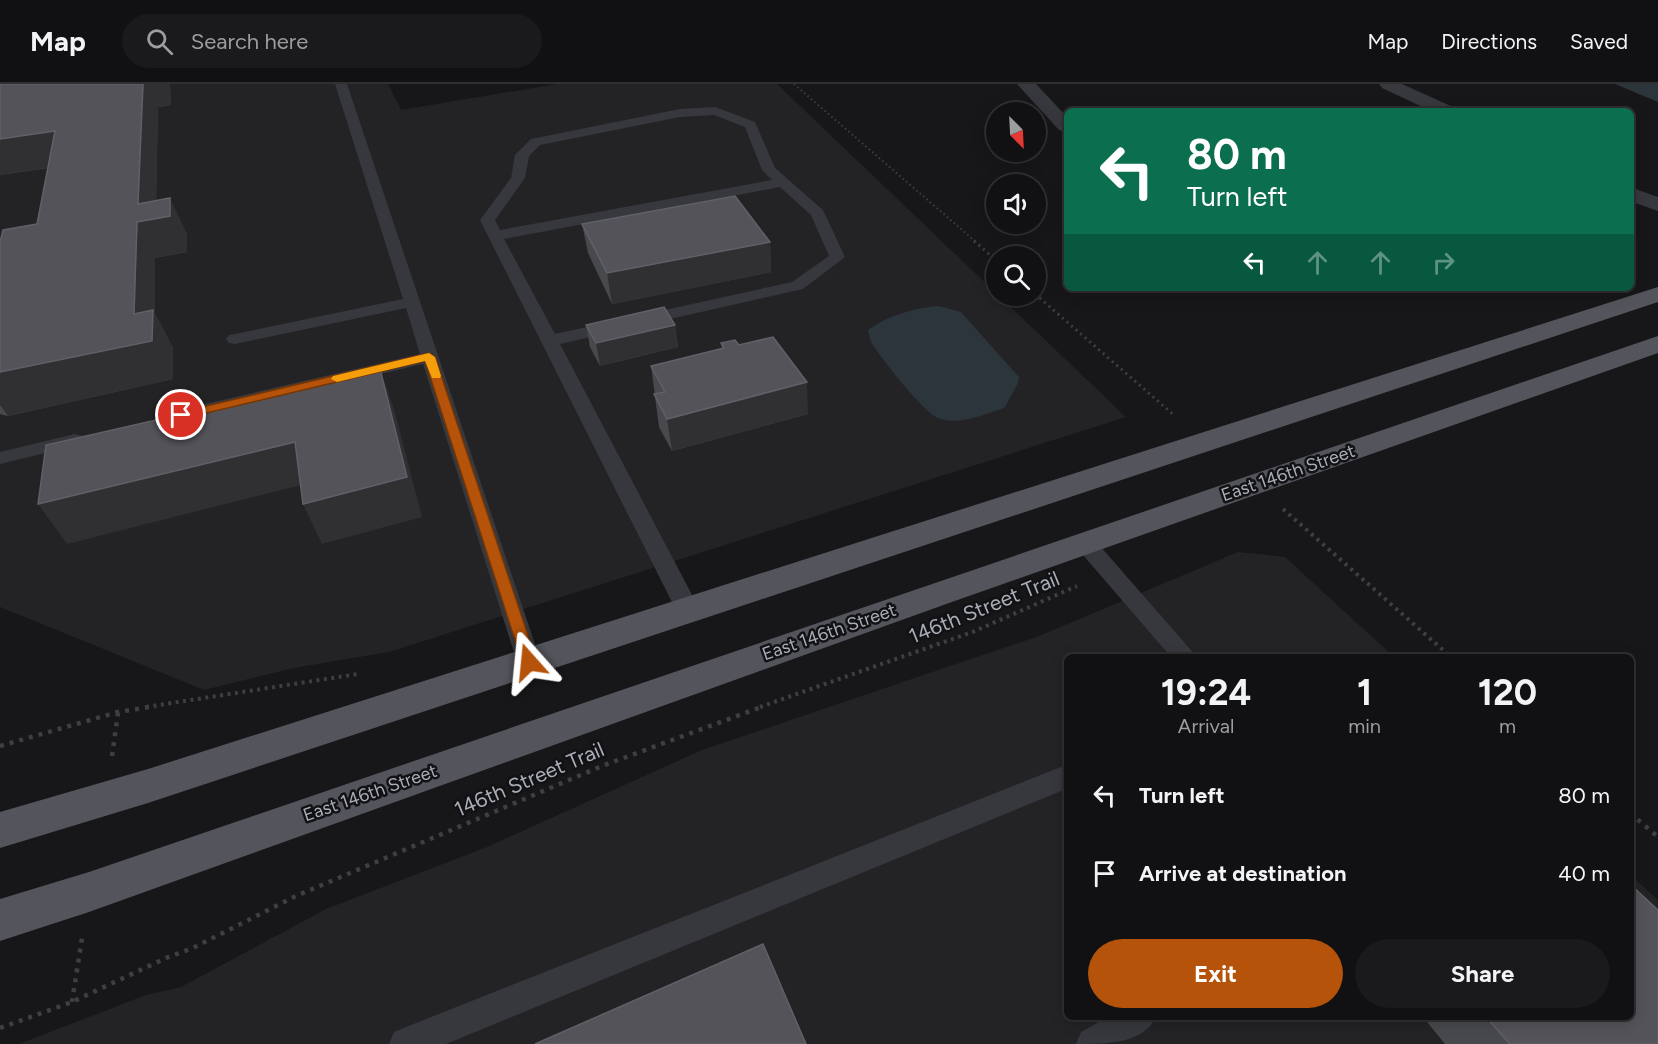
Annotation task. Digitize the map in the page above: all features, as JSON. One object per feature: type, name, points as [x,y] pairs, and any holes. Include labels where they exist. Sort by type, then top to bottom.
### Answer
[{"type":"main road","points":[[0,830],[137,790],[1658,294]]},
{"type":"main road","name":"East 146th Street","points":[[0,920],[167,865],[1658,344]]},
{"type":"street","points":[[1026,84],[1064,124]]},
{"type":"street","points":[[1388,84],[1440,108]]},
{"type":"street","points":[[1634,195],[1658,205]]},
{"type":"lane","points":[[342,84],[529,662]]},
{"type":"lane","points":[[549,341],[797,286],[837,257],[818,213],[769,170],[750,125],[715,111],[680,113],[536,142],[522,155],[518,178],[487,220],[549,341],[688,610]]},
{"type":"lane","points":[[495,236],[783,182]]},
{"type":"lane","points":[[235,339],[412,302]]},
{"type":"lane","points":[[197,411],[429,357]]},
{"type":"lane","points":[[0,458],[93,436]]},
{"type":"lane","points":[[1085,543],[1182,654]]},
{"type":"lane","points":[[406,1044],[1064,778]]},
{"type":"lane","points":[[1093,1044],[1135,1020]]},
{"type":"path","points":[[794,84],[986,251]]},
{"type":"path","points":[[1046,304],[1178,419]]},
{"type":"path","points":[[1282,509],[1449,654]]},
{"type":"path","name":"146th Street Trail","points":[[0,1028],[72,1002],[166,958],[193,948],[296,896],[602,766],[975,631],[1081,585]]},
{"type":"path","points":[[0,746],[118,712],[360,674]]},
{"type":"path","points":[[1634,816],[1658,837]]},
{"type":"shaded area","points":[[83,84],[388,84],[401,110],[557,84],[777,84],[986,283],[986,306],[1010,306],[1126,417],[389,652],[294,668],[204,690],[0,607],[0,95]]},
{"type":"shaded area","points":[[1615,84],[1658,84],[1658,102]]},
{"type":"shaded area","points":[[939,306],[961,312],[1019,377],[1005,407],[962,420],[938,418],[922,406],[871,342],[868,330],[884,320],[920,308]]},
{"type":"shaded area","points":[[1238,552],[1285,557],[1391,654],[1064,654],[1064,1020],[1634,1020],[1634,878],[1658,900],[1658,1044],[19,1044],[146,995],[181,987],[326,909],[487,847],[702,750],[1039,636]]},
{"type":"building","points":[[0,84],[143,84],[138,204],[170,198],[170,216],[137,222],[134,314],[153,310],[152,341],[0,372],[0,242],[3,230],[37,224],[55,131],[0,139]]},
{"type":"building","points":[[735,196],[770,242],[607,273],[582,224]]},
{"type":"building","points":[[664,307],[675,325],[596,343],[586,325]]},
{"type":"building","points":[[773,337],[807,382],[667,419],[654,394],[665,392],[651,366],[724,348],[721,343],[735,340],[739,345]]},
{"type":"building","points":[[380,369],[407,477],[303,504],[295,442],[38,504],[46,445]]},
{"type":"building","points":[[1634,888],[1658,910],[1658,1044],[1510,1044],[1489,1020],[1634,1020]]},
{"type":"building","points":[[763,944],[806,1044],[535,1044]]},
{"type":"slow traffic","points":[[337,379],[429,357],[436,376]]},
{"type":"route","points":[[181,415],[429,357],[529,662]]}]
